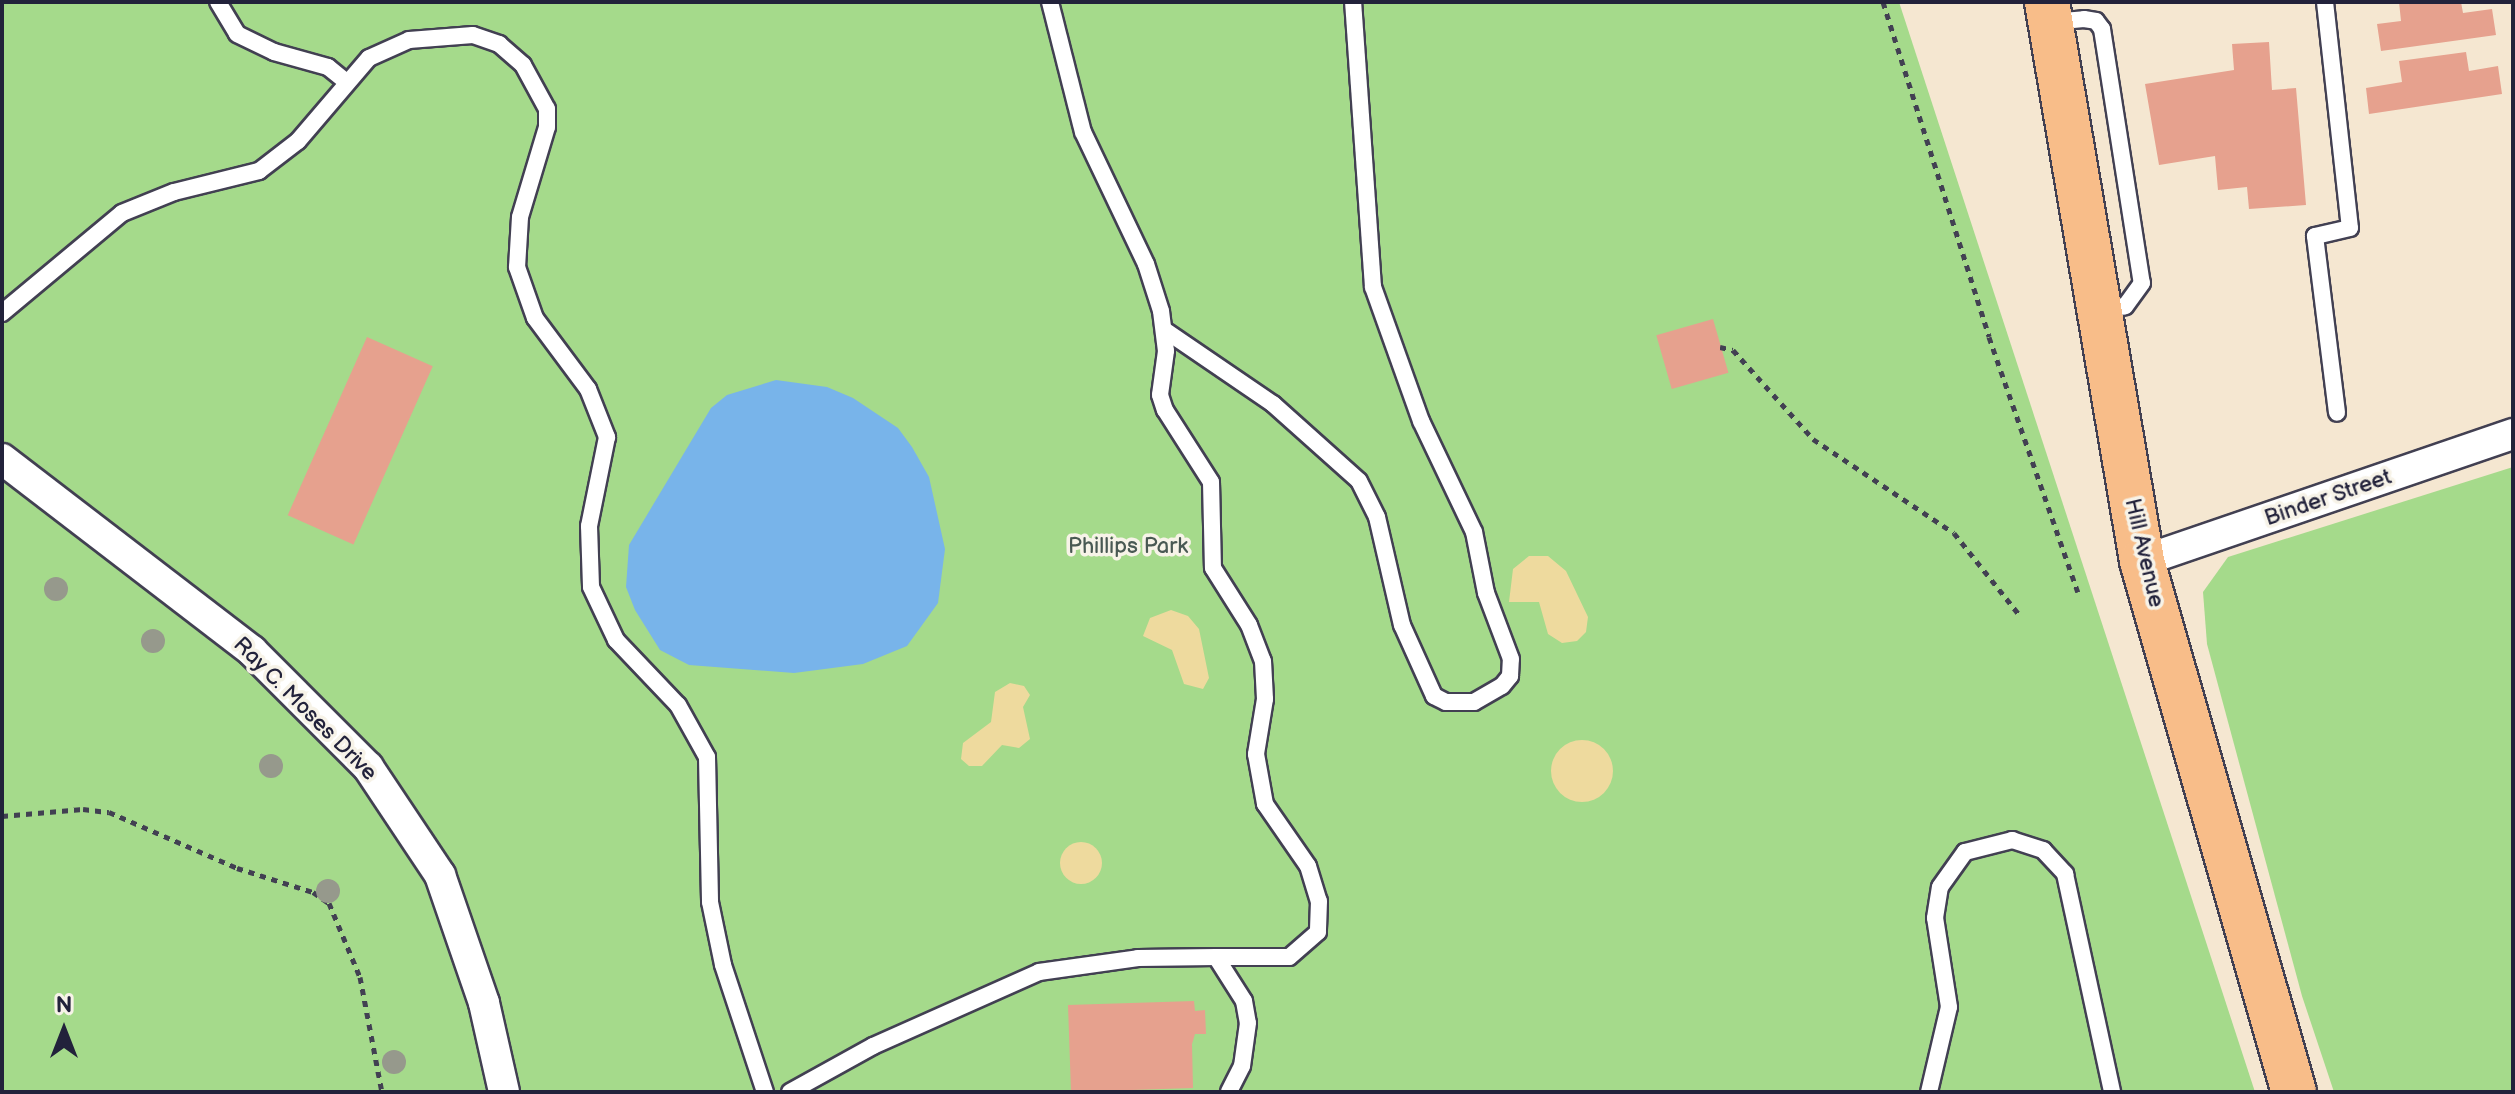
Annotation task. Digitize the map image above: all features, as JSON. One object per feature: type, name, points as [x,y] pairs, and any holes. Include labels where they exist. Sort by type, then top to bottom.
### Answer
[{"type":"main road","name":"Hill Avenue","points":[[2048,12],[2142,561],[2294,1092]]},
{"type":"street","name":"Binder Street","points":[[2142,561],[2513,434]]},
{"type":"street","name":"Ray C. Moses Drive","points":[[2,459],[252,651],[368,767],[440,875],[484,1003],[504,1092]]},
{"type":"lane","points":[[218,2],[237,34],[274,52],[328,67],[345,81]]},
{"type":"lane","points":[[790,1092],[873,1046],[1039,972],[1138,958],[1289,957],[1318,932],[1319,901],[1308,866],[1278,827],[1262,792],[1256,754],[1265,699],[1263,661],[1249,625],[1213,568],[1213,498],[1207,469],[1173,424],[1160,395],[1166,331],[1146,264],[1083,132],[1050,2]]},
{"type":"lane","points":[[1166,331],[1273,404],[1359,481],[1377,517],[1402,625],[1434,696],[1446,702],[1474,702],[1502,686],[1510,676],[1511,659],[1486,593],[1474,532],[1421,421],[1373,287],[1353,2]]},
{"type":"lane","points":[[2325,2],[2350,228],[2315,236],[2337,413]]},
{"type":"lane","points":[[2,313],[122,213],[174,192],[259,171],[298,141],[345,81],[369,58],[409,40],[473,35],[499,44],[523,65],[547,109],[545,147],[520,217],[517,267],[535,318],[588,389],[607,437],[589,526],[591,587],[616,640],[678,705],[707,757],[710,902],[723,965],[765,1092]]},
{"type":"lane","points":[[1929,1092],[1949,1007],[1935,918],[1940,887],[1965,852],[2012,840],[2043,850],[2065,874],[2112,1092]]},
{"type":"lane","points":[[1216,957],[1240,992],[1248,1023],[1242,1066],[1229,1092]]},
{"type":"path","points":[[1883,2],[1994,352],[2078,592]]},
{"type":"path","points":[[1720,347],[1733,350],[1813,439],[1954,533],[1982,562],[2021,617]]},
{"type":"path","points":[[2,816],[83,809],[109,812],[237,868],[313,892],[329,903],[360,977],[382,1092]]},
{"type":"green space","name":"Phillips Park","points":[[2,2],[1899,2],[2255,1092],[2,1092]]},
{"type":"green space","points":[[2513,467],[2513,1092],[2334,1092],[2302,996],[2207,644],[2203,592],[2228,557]]},
{"type":"sand","points":[[1529,556],[1548,556],[1566,571],[1588,617],[1586,632],[1577,641],[1562,643],[1548,634],[1539,602],[1509,602],[1513,569]]},
{"type":"sand","points":[[1171,610],[1188,616],[1199,629],[1209,678],[1203,689],[1184,684],[1172,650],[1143,636],[1150,618]]},
{"type":"sand","points":[[1010,683],[1024,686],[1030,695],[1023,707],[1030,739],[1019,748],[1002,745],[982,766],[969,766],[961,759],[963,743],[991,722],[995,692]]},
{"type":"sand","points":[[1582,740],[1604,749],[1613,771],[1604,793],[1582,802],[1560,793],[1551,771],[1560,749]]},
{"type":"sand","points":[[1081,842],[1096,848],[1102,863],[1096,878],[1081,884],[1066,878],[1060,863],[1066,848]]},
{"type":"water","points":[[776,380],[827,387],[853,398],[898,428],[912,447],[929,477],[945,549],[938,603],[907,646],[863,664],[794,673],[689,665],[660,650],[635,610],[626,587],[629,545],[711,408],[727,395]]},
{"type":"building","points":[[2399,2],[2461,2],[2463,13],[2492,9],[2496,35],[2381,51],[2377,24],[2401,21]]},
{"type":"building","points":[[2269,42],[2272,90],[2296,88],[2306,205],[2249,209],[2247,187],[2218,190],[2215,156],[2159,165],[2145,84],[2234,70],[2232,44]]},
{"type":"building","points":[[2466,52],[2469,71],[2498,66],[2502,94],[2369,114],[2366,88],[2402,82],[2399,61]]},
{"type":"building","points":[[1713,319],[1728,373],[1672,389],[1656,335]]},
{"type":"building","points":[[367,337],[433,366],[353,544],[288,515]]},
{"type":"building","points":[[1194,1001],[1195,1011],[1205,1010],[1206,1034],[1195,1034],[1192,1044],[1193,1088],[1071,1092],[1068,1005]]}]
